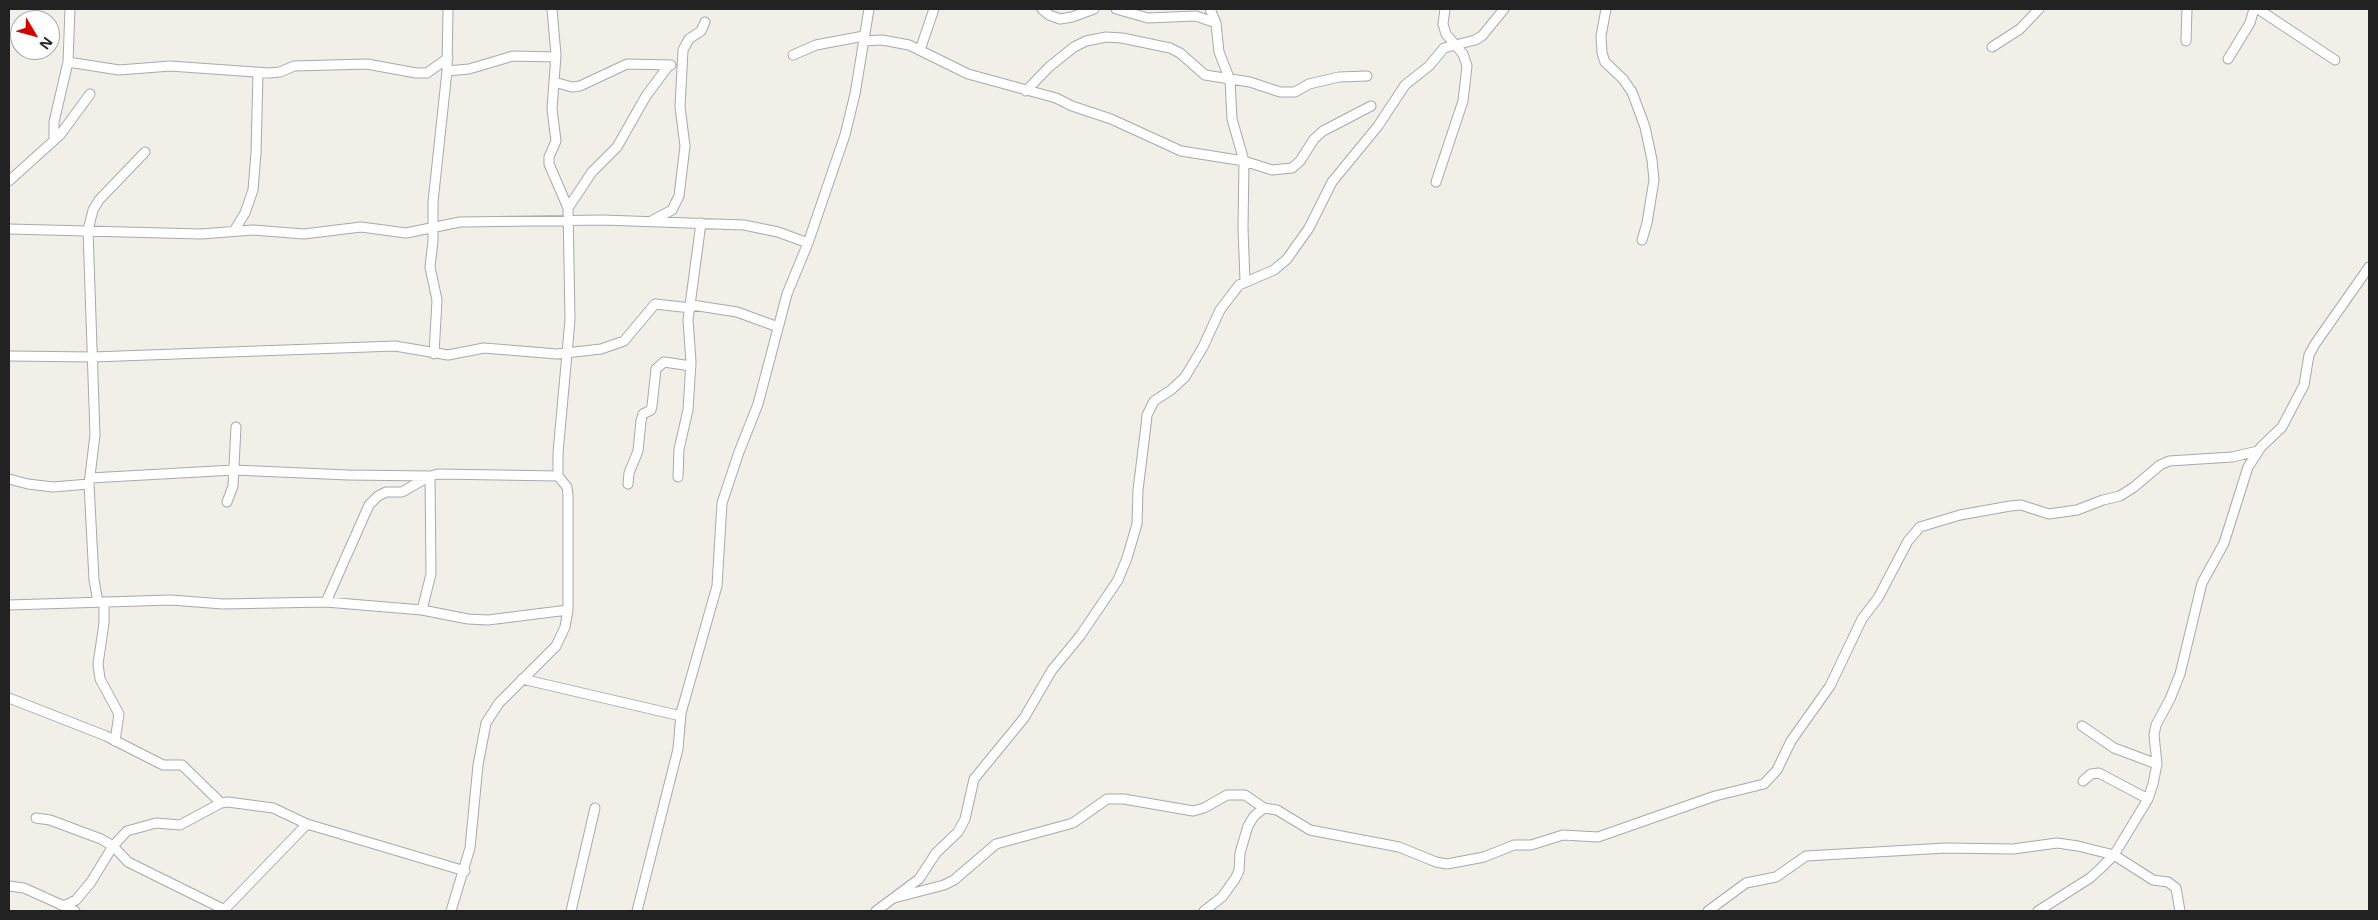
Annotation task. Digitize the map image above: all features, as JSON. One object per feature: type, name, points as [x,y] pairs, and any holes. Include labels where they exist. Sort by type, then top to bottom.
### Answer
[{"type":"street","points":[[54,140],[54,122],[68,62],[70,9]]},
{"type":"street","points":[[434,354],[437,300],[430,273],[433,241],[432,227],[448,58],[448,9]]},
{"type":"street","points":[[451,911],[470,848],[478,765],[486,723],[499,703],[556,646],[566,627],[568,610],[568,495],[566,487],[558,476],[559,436],[564,402],[570,320],[568,208],[549,164],[549,157],[556,141],[552,109],[556,57],[552,9]]},
{"type":"street","points":[[637,911],[678,749],[681,716],[717,586],[722,503],[739,452],[756,412],[787,294],[808,243],[845,135],[855,94],[869,9]]},
{"type":"street","points":[[920,50],[934,9]]},
{"type":"street","points":[[1042,9],[1049,15],[1060,19],[1094,9]]},
{"type":"street","points":[[1116,9],[1148,18],[1196,16],[1216,23]]},
{"type":"street","points":[[1210,9],[1216,23],[1219,52],[1230,80],[1232,119],[1244,161],[1243,228],[1245,281]]},
{"type":"street","points":[[1436,182],[1463,100],[1468,66],[1444,30],[1445,9]]},
{"type":"street","points":[[876,911],[919,879],[936,853],[962,826],[974,779],[1024,718],[1052,670],[1080,636],[1118,580],[1137,524],[1138,490],[1146,425],[1150,407],[1154,401],[1171,390],[1185,377],[1203,347],[1220,310],[1231,294],[1245,281],[1274,270],[1287,259],[1309,228],[1332,182],[1378,126],[1405,86],[1429,66],[1439,53],[1455,45],[1475,40],[1482,36],[1504,9]]},
{"type":"street","points":[[1606,9],[1601,36],[1604,62],[1623,79],[1632,92],[1645,127],[1652,160],[1654,180],[1647,223],[1642,240]]},
{"type":"street","points":[[1992,47],[2020,29],[2039,9]]},
{"type":"street","points":[[2186,41],[2188,9]]},
{"type":"street","points":[[2228,60],[2250,23],[2254,9]]},
{"type":"street","points":[[2258,9],[2335,60]]},
{"type":"street","points":[[649,222],[672,210],[679,196],[685,146],[680,107],[681,64],[686,42],[701,31],[705,22]]},
{"type":"street","points":[[1026,91],[1049,67],[1074,47],[1086,41],[1106,37],[1122,38],[1175,50],[1199,72],[1230,80],[1250,82],[1280,92],[1288,93],[1322,80],[1343,76],[1367,76]]},
{"type":"street","points":[[793,55],[816,45],[863,39],[882,40],[920,50],[968,74],[989,78],[1026,91],[1056,98],[1072,106],[1111,119],[1181,151],[1244,161],[1272,170],[1292,168],[1300,160],[1314,139],[1324,131],[1371,106]]},
{"type":"street","points":[[447,72],[469,69],[513,56],[556,57]]},
{"type":"street","points":[[68,62],[119,70],[170,66],[258,73],[276,73],[300,66],[367,64],[416,73],[427,72],[448,58]]},
{"type":"street","points":[[554,82],[572,87],[580,86],[627,64],[681,64]]},
{"type":"street","points":[[568,208],[592,172],[617,147],[646,96],[669,65]]},
{"type":"street","points":[[234,231],[246,213],[253,190],[258,73]]},
{"type":"street","points":[[9,181],[54,140],[90,94]]},
{"type":"street","points":[[115,741],[119,714],[100,680],[98,664],[104,623],[93,563],[89,481],[95,435],[88,230],[93,210],[98,200],[145,152]]},
{"type":"street","points":[[9,229],[201,234],[234,231],[283,231],[304,234],[361,227],[406,233],[421,232],[432,227],[460,222],[568,220],[701,222],[762,228],[808,243]]},
{"type":"street","points":[[678,477],[679,450],[688,410],[690,366],[688,320],[701,222]]},
{"type":"street","points":[[2038,911],[2090,878],[2114,855],[2148,799],[2157,764],[2154,735],[2156,725],[2170,699],[2180,674],[2202,583],[2224,543],[2243,480],[2258,451],[2282,427],[2304,385],[2309,355],[2315,344],[2369,268]]},
{"type":"street","points":[[9,356],[93,357],[395,346],[448,355],[484,348],[545,354],[567,353],[601,349],[624,341],[656,304],[737,312],[778,327]]},
{"type":"street","points":[[628,484],[628,473],[637,457],[640,421],[643,414],[651,410],[652,406],[656,369],[664,362],[690,366]]},
{"type":"street","points":[[227,502],[233,486],[236,427]]},
{"type":"street","points":[[894,898],[944,885],[954,880],[996,844],[1073,823],[1107,799],[1124,799],[1193,811],[1204,808],[1227,795],[1240,794],[1250,797],[1264,808],[1277,810],[1310,830],[1399,847],[1436,862],[1447,864],[1484,857],[1514,845],[1531,845],[1563,835],[1598,837],[1715,796],[1764,784],[1777,770],[1791,741],[1833,681],[1862,619],[1878,598],[1908,541],[1920,527],[1960,515],[2010,506],[2021,506],[2049,514],[2077,510],[2120,496],[2160,465],[2169,461],[2232,457],[2258,451]]},
{"type":"street","points":[[9,479],[28,484],[53,487],[89,481],[234,470],[348,475],[558,476]]},
{"type":"street","points":[[326,602],[369,506],[378,496],[386,492],[402,492],[430,476]]},
{"type":"street","points":[[422,610],[431,574],[430,476]]},
{"type":"street","points":[[9,605],[171,600],[223,604],[326,602],[422,610],[468,619],[488,620],[568,610]]},
{"type":"street","points":[[522,679],[681,716]]},
{"type":"street","points":[[9,698],[115,741],[163,765],[182,765],[221,803]]},
{"type":"street","points":[[2082,726],[2114,748],[2157,764]]},
{"type":"street","points":[[2083,781],[2091,774],[2099,773],[2148,799]]},
{"type":"street","points":[[63,908],[71,903],[91,882],[122,834],[133,828],[156,823],[180,826],[221,803],[234,802],[272,808],[307,824],[464,870]]},
{"type":"street","points":[[571,911],[595,808]]},
{"type":"street","points":[[1204,911],[1222,897],[1240,871],[1240,853],[1248,826],[1254,816],[1264,808]]},
{"type":"street","points":[[36,818],[50,820],[113,846],[128,862],[224,911],[307,824]]},
{"type":"street","points":[[1708,911],[1746,883],[1776,877],[1806,856],[1946,848],[2013,849],[2058,844],[2078,846],[2114,855],[2153,880],[2168,882],[2173,885],[2178,893],[2180,911]]},
{"type":"street","points":[[9,886],[18,886],[63,908],[75,911]]}]
